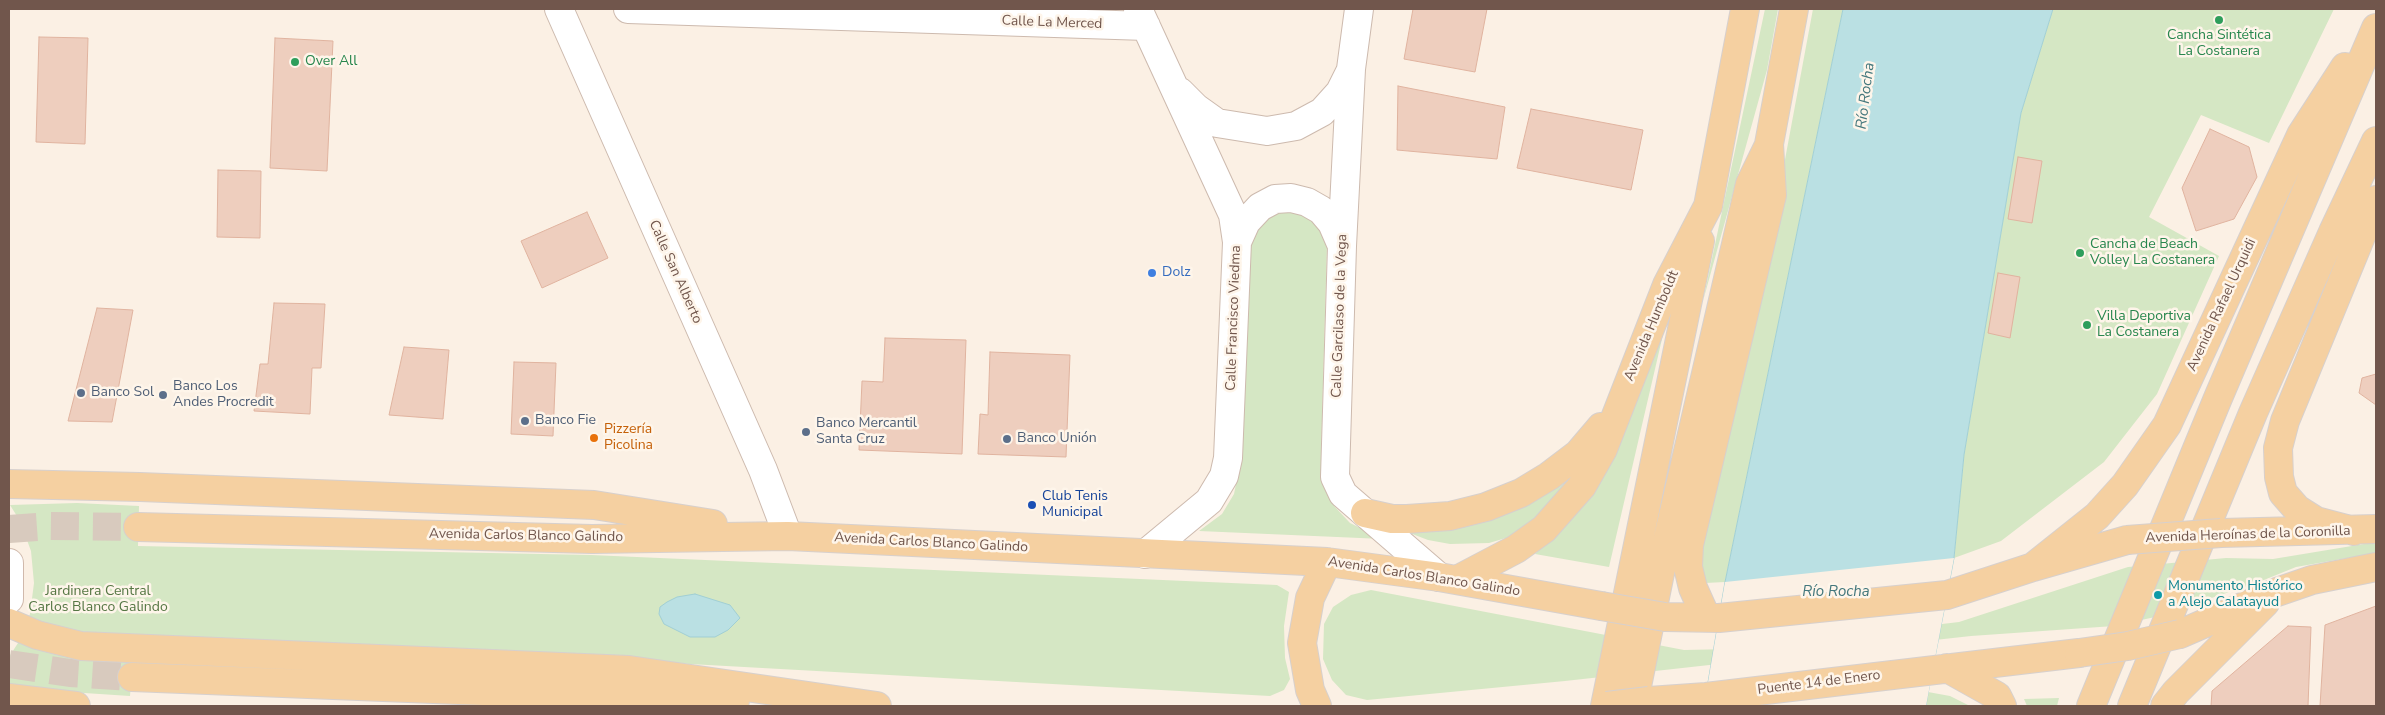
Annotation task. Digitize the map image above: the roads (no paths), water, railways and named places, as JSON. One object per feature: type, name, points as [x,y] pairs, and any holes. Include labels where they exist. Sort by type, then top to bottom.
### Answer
[{"type":"main road","name":"Avenida Humboldt","points":[[1448,579],[1516,549],[1544,530],[1582,486],[1603,449],[1617,408],[1667,285],[1708,206],[1744,9]]},
{"type":"main road","points":[[1712,617],[1691,581],[1688,567],[1689,545],[1772,195],[1769,144],[1794,9]]},
{"type":"main road","name":"Avenida Rafael Urquidi","points":[[2034,567],[2097,516],[2125,485],[2167,425],[2301,135],[2376,17]]},
{"type":"main road","points":[[2090,706],[2218,398],[2376,28]]},
{"type":"main road","points":[[2132,706],[2254,413],[2333,232],[2376,140]]},
{"type":"main road","points":[[1641,704],[1663,559],[1750,184],[1769,144]]},
{"type":"main road","points":[[2365,530],[2316,521],[2297,509],[2283,493],[2279,477],[2278,448],[2285,421],[2376,200]]},
{"type":"main road","points":[[1693,700],[1606,706],[1708,206]]},
{"type":"main road","points":[[1365,513],[1392,518],[1450,516],[1486,507],[1521,493],[1578,454],[1617,408]]},
{"type":"main road","points":[[9,484],[140,487],[594,505],[788,536]]},
{"type":"main road","name":"Avenida Carlos Blanco Galindo","points":[[138,527],[592,539],[788,536],[1327,562],[1448,579],[1666,616],[1712,617]]},
{"type":"main road","name":"Avenida Heroínas de la Coronilla","points":[[1712,617],[1947,595],[2127,540],[2221,534],[2365,530]]},
{"type":"main road","points":[[1317,706],[1310,690],[1302,644],[1310,598],[1327,562]]},
{"type":"main road","points":[[1940,669],[2128,646],[2180,634],[2277,592],[2312,580],[2376,567]]},
{"type":"main road","points":[[2165,706],[2176,692],[2277,592]]},
{"type":"main road","points":[[9,623],[37,635],[81,646],[458,661],[628,670],[877,706]]},
{"type":"main road","points":[[1940,669],[1997,696],[2002,706]]},
{"type":"main road","name":"Puente 14 de Enero","points":[[1693,700],[1940,669]]},
{"type":"main road","points":[[132,677],[840,706]]},
{"type":"main road","points":[[9,698],[76,706]]},
{"type":"street","name":"Calle San Alberto","points":[[559,9],[763,470],[788,536]]},
{"type":"street","name":"Calle La Merced","points":[[628,9],[1142,18]]},
{"type":"street","name":"Calle Garcilaso de la Vega","points":[[1359,9],[1351,69],[1342,246],[1335,477],[1342,494],[1448,579]]},
{"type":"street","name":"Calle Francisco Viedma","points":[[1142,18],[1232,216],[1238,242],[1228,458],[1224,476],[1209,501],[1145,554]]},
{"type":"street","points":[[1172,83],[1196,108],[1217,123],[1244,129],[1267,131],[1296,126],[1322,112],[1340,92],[1351,69]]},
{"type":"street","points":[[1238,242],[1246,222],[1260,207],[1275,199],[1291,198],[1307,202],[1320,210],[1332,224],[1342,246]]},
{"type":"street","points":[[9,563],[9,598]]},
{"type":"water","name":"Río Rocha","points":[[1843,9],[2053,9],[2021,113],[1964,455],[1954,558],[1926,706],[1704,706],[1725,582]]},
{"type":"water","points":[[695,594],[730,605],[740,618],[728,630],[715,637],[690,637],[664,624],[659,614],[660,607],[677,597]]},
{"type":"tunnel","points":[[9,529],[50,526],[138,527]]},
{"type":"tunnel","points":[[9,664],[70,673],[132,677]]},
{"type":"place","name":"Cancha Sintética La Costanera","points":[[2219,20]]},
{"type":"place","name":"Over All","points":[[295,62]]},
{"type":"place","name":"Cancha de Beach Volley La Costanera","points":[[2080,253]]},
{"type":"place","name":"Dolz","points":[[1152,273]]},
{"type":"place","name":"Villa Deportiva La Costanera","points":[[2087,325]]},
{"type":"place","name":"Banco Sol","points":[[81,393]]},
{"type":"place","name":"Banco Los Andes Procredit","points":[[163,395]]},
{"type":"place","name":"Banco Fie","points":[[525,421]]},
{"type":"place","name":"Banco Mercantil Santa Cruz","points":[[806,432]]},
{"type":"place","name":"Pizzería Picolina","points":[[594,438]]},
{"type":"place","name":"Banco Unión","points":[[1007,439]]},
{"type":"place","name":"Club Tenis Municipal","points":[[1032,505]]},
{"type":"place","name":"Monumento Histórico a Alejo Calatayud","points":[[2158,595]]},
{"type":"park label","name":"Jardinera Central Carlos Blanco Galindo","points":[[98,600]]}]
